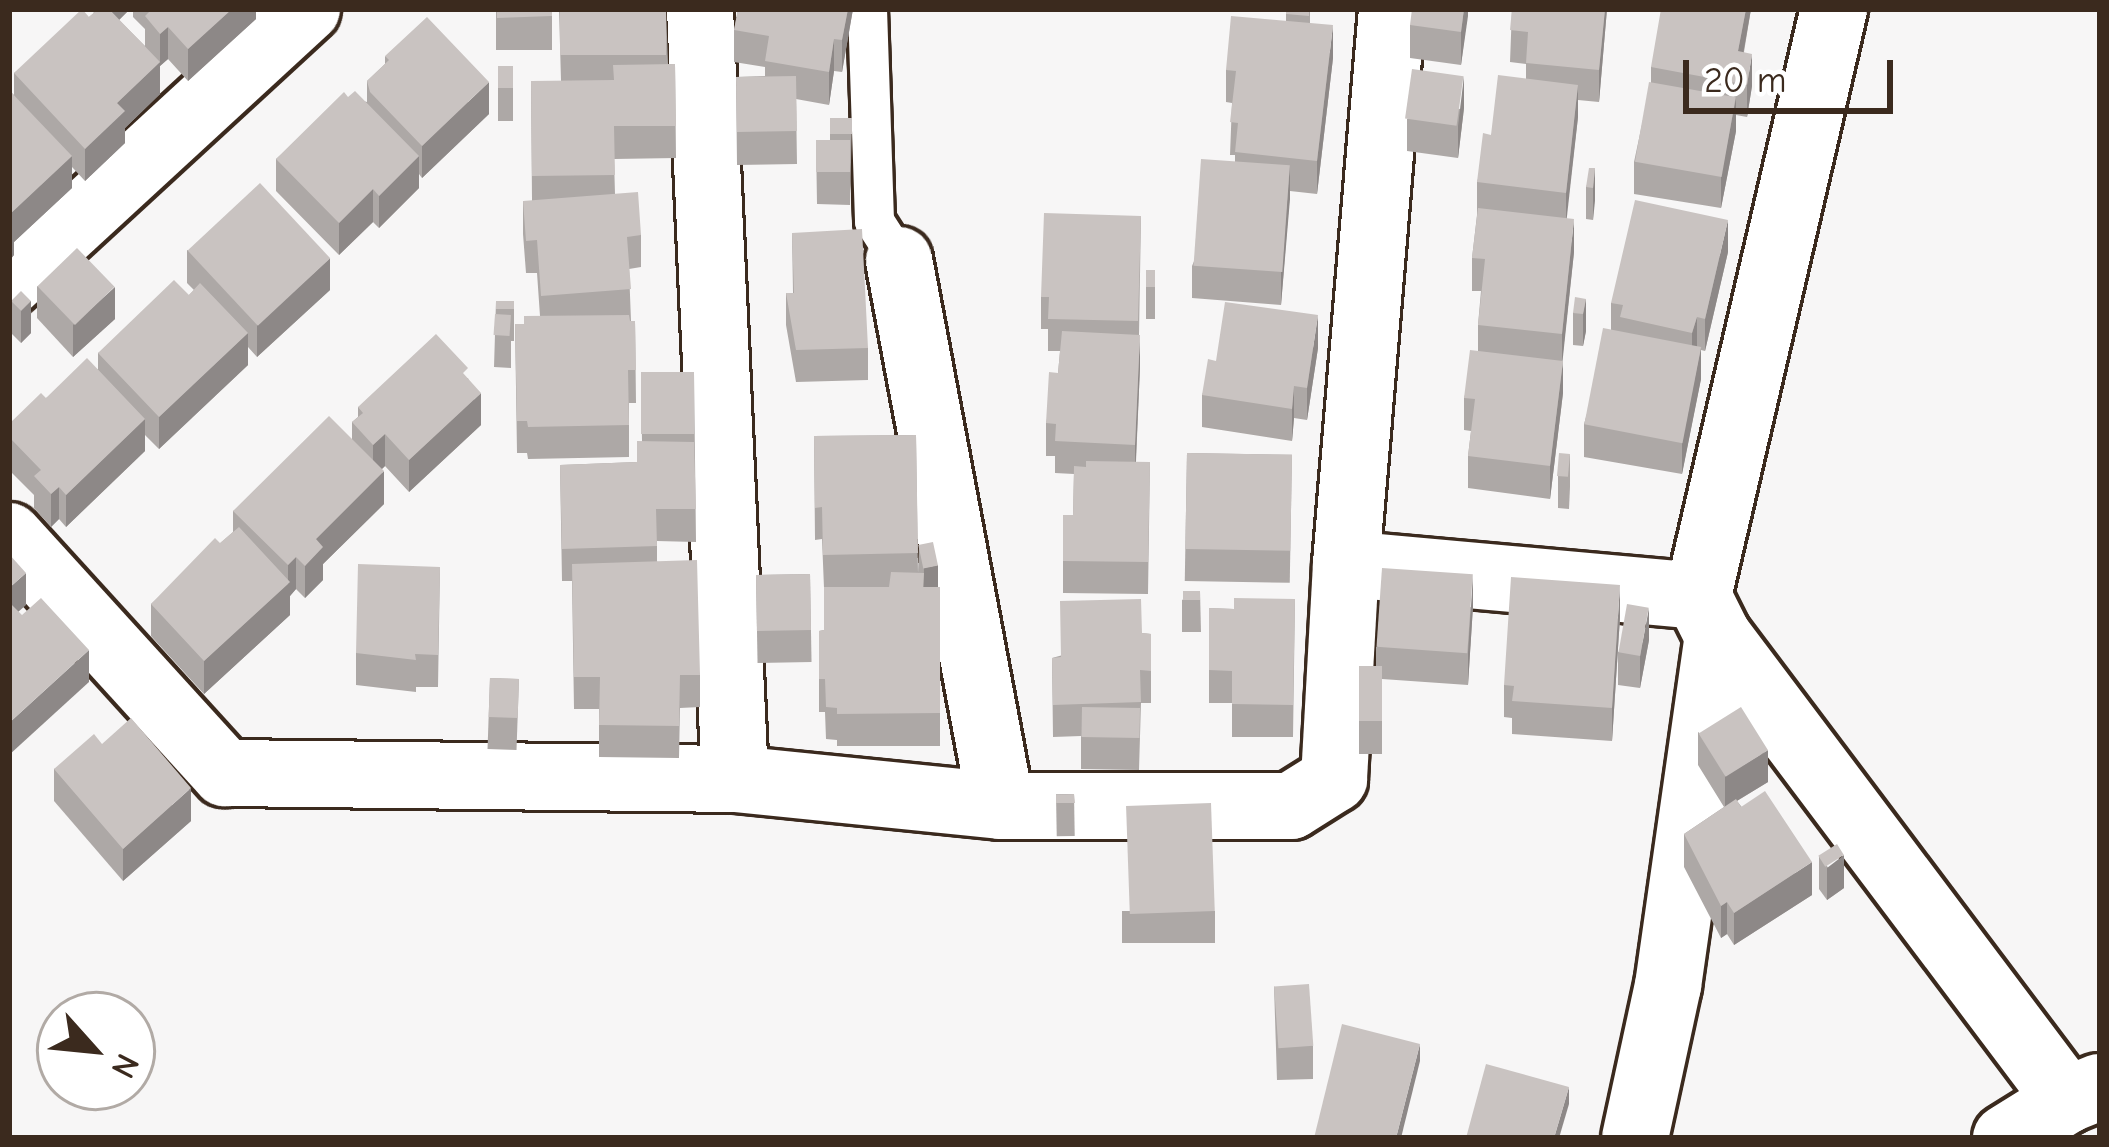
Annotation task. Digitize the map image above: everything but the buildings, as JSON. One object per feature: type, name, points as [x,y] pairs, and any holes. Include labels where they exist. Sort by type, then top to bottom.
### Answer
[{"type":"street","points":[[9,283],[307,9]]},
{"type":"street","points":[[700,9],[735,779]]},
{"type":"street","points":[[9,536],[225,773],[735,779],[1001,806],[1291,806],[1334,779],[1346,564],[1392,9]]},
{"type":"street","points":[[1635,1138],[1668,986],[1708,616],[1834,9]]},
{"type":"street","points":[[899,260],[1001,806]]},
{"type":"street","points":[[1346,564],[1708,616],[2084,1093],[2006,1138]]},
{"type":"lane","points":[[867,9],[874,220],[899,260]]}]
